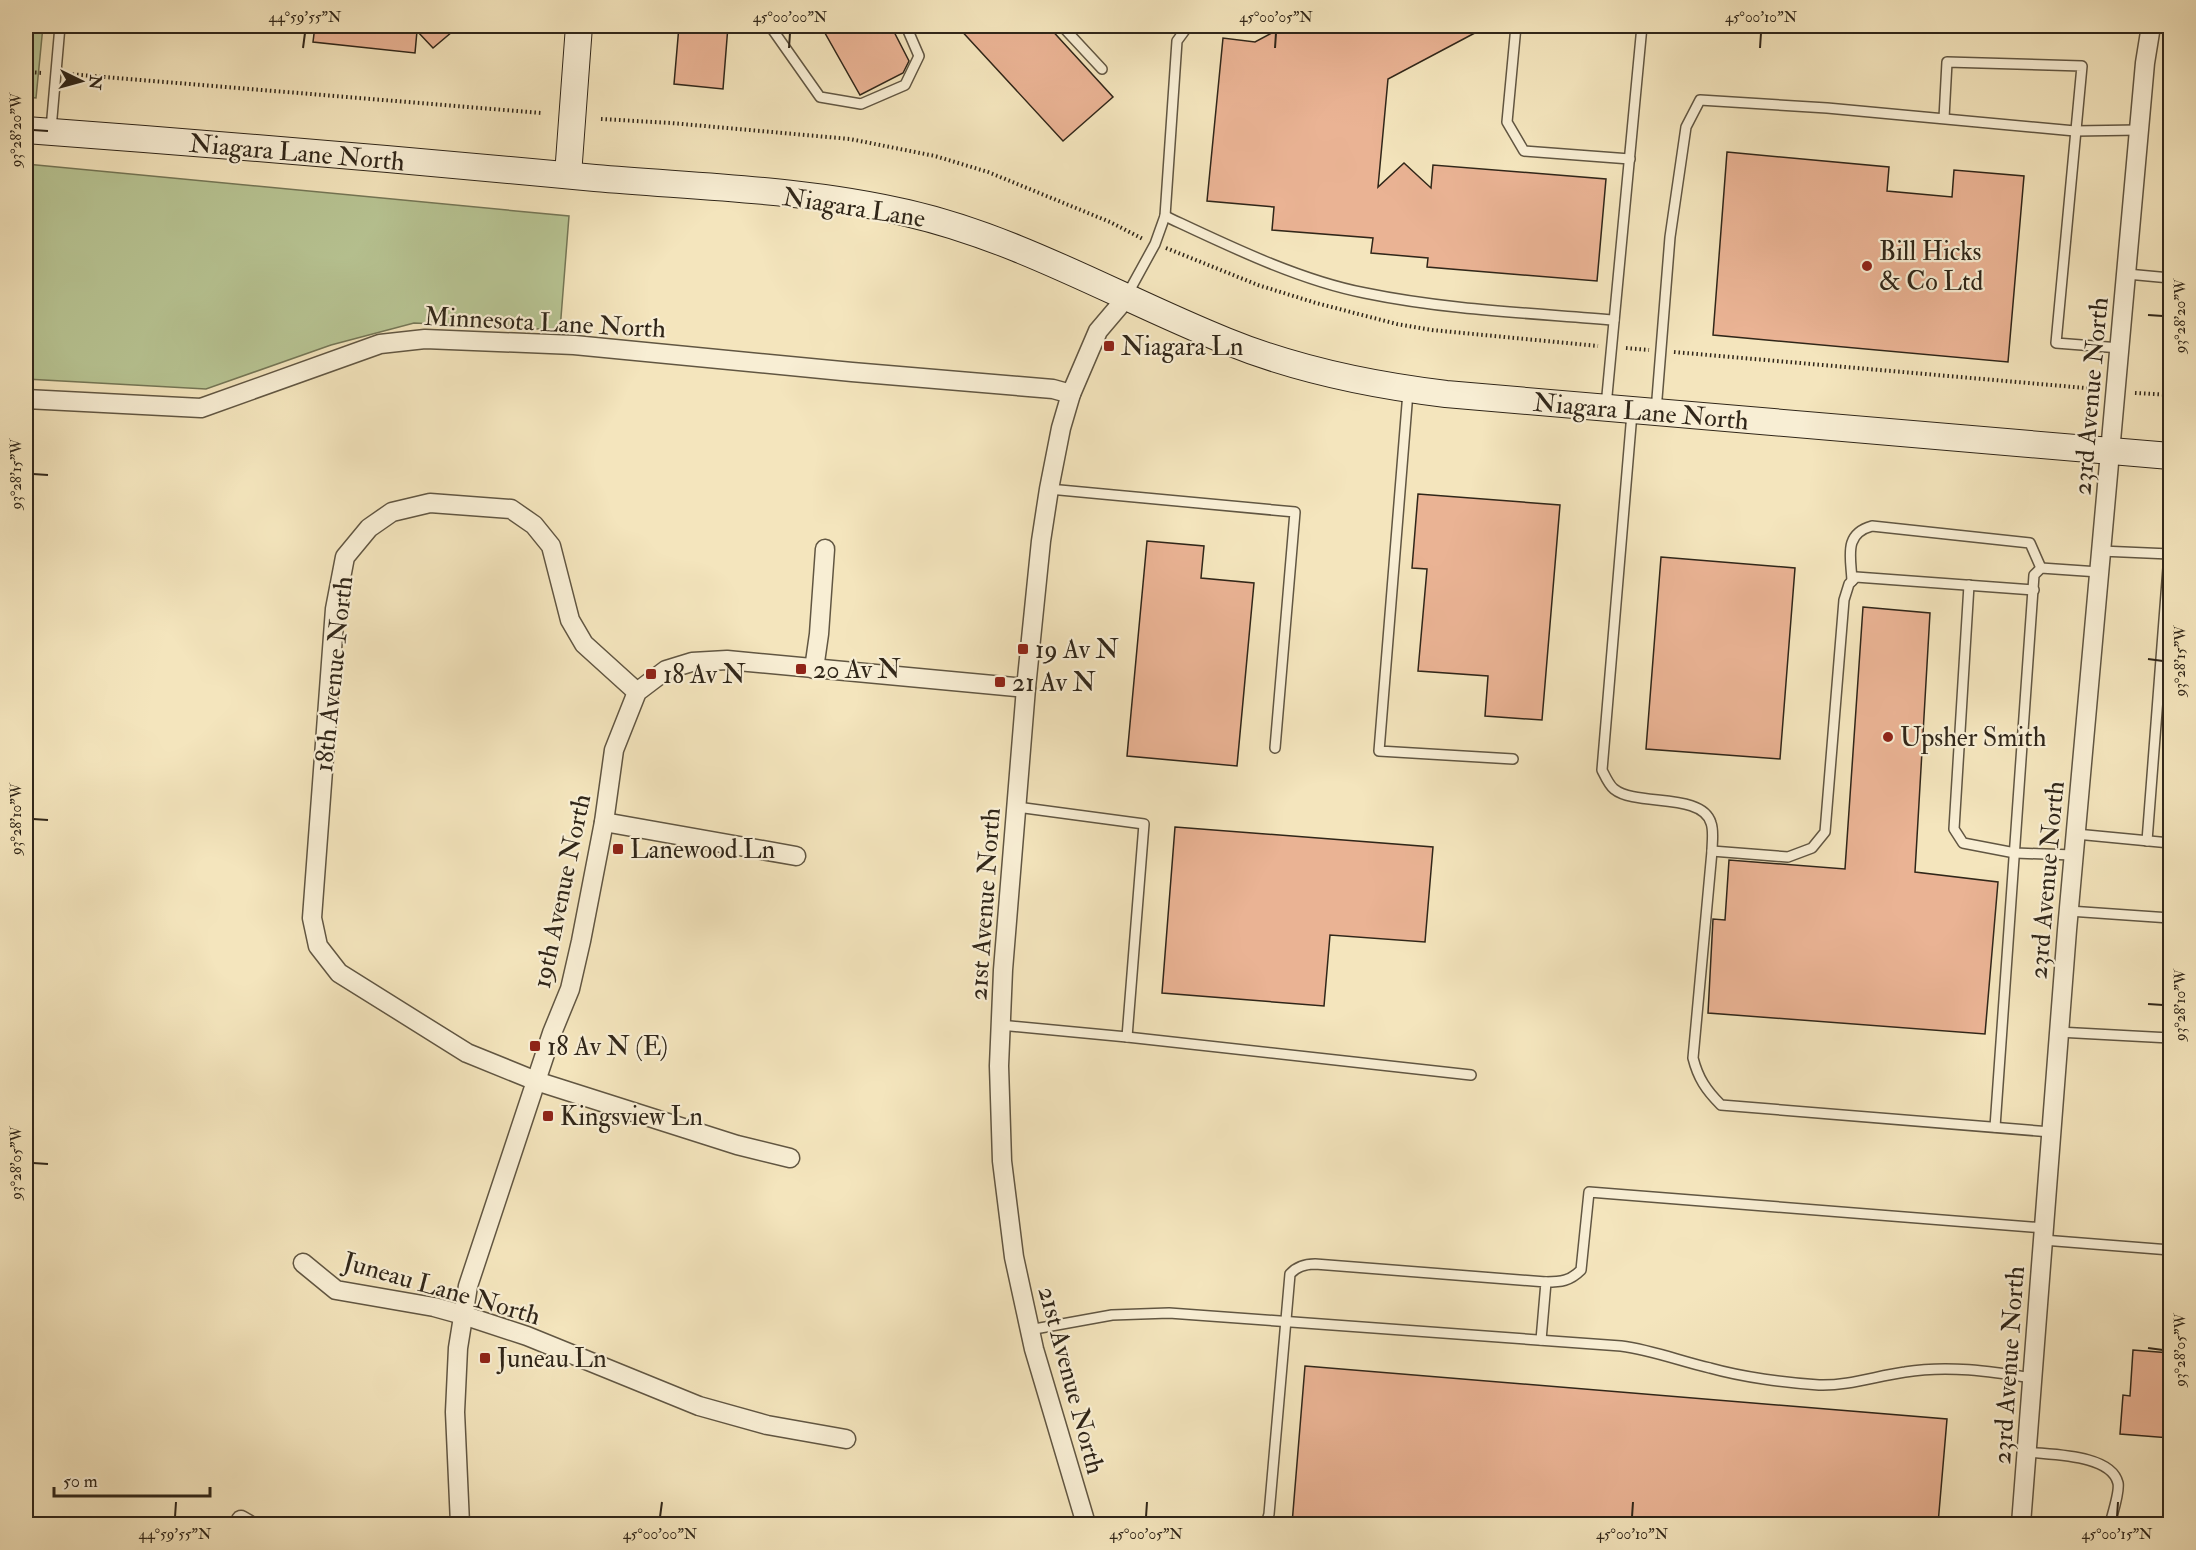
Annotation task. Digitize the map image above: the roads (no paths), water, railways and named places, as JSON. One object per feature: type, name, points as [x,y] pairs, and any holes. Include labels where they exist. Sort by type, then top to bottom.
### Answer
[{"type":"street","points":[[568,175],[579,26]]},
{"type":"street","name":"23rd Avenue North","points":[[2021,1524],[2073,855],[2145,63],[2151,26]]},
{"type":"street","name":"Niagara Lane North","points":[[38,131],[568,175]]},
{"type":"street","name":"Niagara Lane","points":[[568,175],[802,196],[906,212],[989,236],[1126,297]]},
{"type":"street","name":"Niagara Lane North","points":[[1126,297],[1258,353],[1351,380],[1408,389],[2170,456]]},
{"type":"street","name":"21st Avenue North","points":[[1086,1524],[1029,1330],[1014,1257],[1002,1161],[1000,1025],[1026,688],[1041,541],[1049,489],[1061,428],[1071,394],[1098,331],[1126,297]]},
{"type":"street","name":"Minnesota Lane North","points":[[26,399],[201,408],[380,344],[425,339],[574,345],[1053,389],[1071,394]]},
{"type":"street","name":"18th Avenue North","points":[[637,692],[584,644],[570,620],[551,546],[534,525],[511,509],[430,503],[392,512],[369,528],[345,557],[335,609],[312,918],[318,946],[339,974],[466,1053],[536,1081],[737,1145],[790,1158]]},
{"type":"street","points":[[814,669],[825,549]]},
{"type":"street","points":[[637,692],[666,670],[692,662],[727,660],[1026,688]]},
{"type":"street","name":"19th Avenue North","points":[[460,1524],[455,1412],[458,1348],[468,1286],[552,1033],[570,989],[604,822],[614,750],[637,692]]},
{"type":"street","points":[[604,822],[796,856]]},
{"type":"street","name":"Juneau Lane North","points":[[303,1263],[336,1290],[434,1306],[527,1336],[699,1406],[767,1425],[846,1439]]},
{"type":"lane","points":[[38,131],[55,73],[60,26]]},
{"type":"lane","points":[[770,26],[820,97],[861,104],[905,85],[919,56],[906,26]]},
{"type":"lane","points":[[1062,26],[1101,69]]},
{"type":"lane","points":[[1126,297],[1155,244],[1165,216],[1177,41],[1188,26]]},
{"type":"lane","points":[[1516,26],[1507,122],[1524,151],[1630,159]]},
{"type":"lane","points":[[1606,408],[1642,26]]},
{"type":"lane","points":[[1944,118],[1947,62],[2082,66],[2056,343],[2120,348]]},
{"type":"lane","points":[[2051,1132],[1720,1105],[1706,1090],[1697,1075],[1693,1058],[1712,851],[1712,823],[1706,812],[1693,806],[1625,795],[1613,789],[1602,770],[1644,411],[1686,127],[1700,100],[2075,130],[2139,130]]},
{"type":"lane","points":[[1165,216],[1235,249],[1302,274],[1363,293],[1432,304],[1614,320]]},
{"type":"lane","points":[[2127,274],[2170,278]]},
{"type":"lane","points":[[1408,389],[1379,752],[1513,759]]},
{"type":"lane","points":[[1049,489],[1295,512],[1275,748]]},
{"type":"lane","points":[[1712,851],[1788,857],[1812,848],[1824,832],[1844,600],[1852,581],[1851,541],[1859,530],[1872,526],[2030,543],[2041,568]]},
{"type":"lane","points":[[2102,551],[2170,555],[2147,841]]},
{"type":"lane","points":[[1995,1127],[2034,575],[2041,568],[2099,572]]},
{"type":"lane","points":[[1852,581],[1856,577],[2034,590]]},
{"type":"lane","points":[[1970,585],[1954,829],[1963,843],[2015,853],[2073,855]]},
{"type":"lane","points":[[1017,807],[1144,825],[1127,1036]]},
{"type":"lane","points":[[2076,834],[2170,843]]},
{"type":"lane","points":[[2069,911],[2170,918]]},
{"type":"lane","points":[[1000,1025],[1127,1036],[1471,1075]]},
{"type":"lane","points":[[2058,1032],[2170,1038]]},
{"type":"lane","points":[[1266,1524],[1269,1514],[1290,1274],[1294,1269],[1305,1264],[1562,1282],[1573,1278],[1581,1270],[1589,1192],[2043,1234],[2170,1250]]},
{"type":"lane","points":[[1541,1340],[1546,1282]]},
{"type":"lane","points":[[1029,1330],[1143,1313],[1209,1315],[1645,1350],[1710,1369],[1815,1384],[1834,1385],[1937,1369],[1983,1371],[2032,1378]]},
{"type":"lane","points":[[2027,1452],[2096,1461],[2109,1468],[2118,1484],[2110,1524]]},
{"type":"place","name":"Bill Hicks & Co Ltd","points":[[1867,266]]},
{"type":"place","name":"Niagara Ln","points":[[1109,346]]},
{"type":"place","name":"19 Av N","points":[[1023,649]]},
{"type":"place","name":"20 Av N","points":[[801,669]]},
{"type":"place","name":"18 Av N","points":[[651,674]]},
{"type":"place","name":"21 Av N","points":[[1000,682]]},
{"type":"place","name":"Upsher Smith","points":[[1888,737]]},
{"type":"place","name":"Lanewood Ln","points":[[618,849]]},
{"type":"place","name":"18 Av N (E)","points":[[535,1046]]},
{"type":"place","name":"Kingsview Ln","points":[[548,1116]]},
{"type":"place","name":"Juneau Ln","points":[[485,1358]]}]
